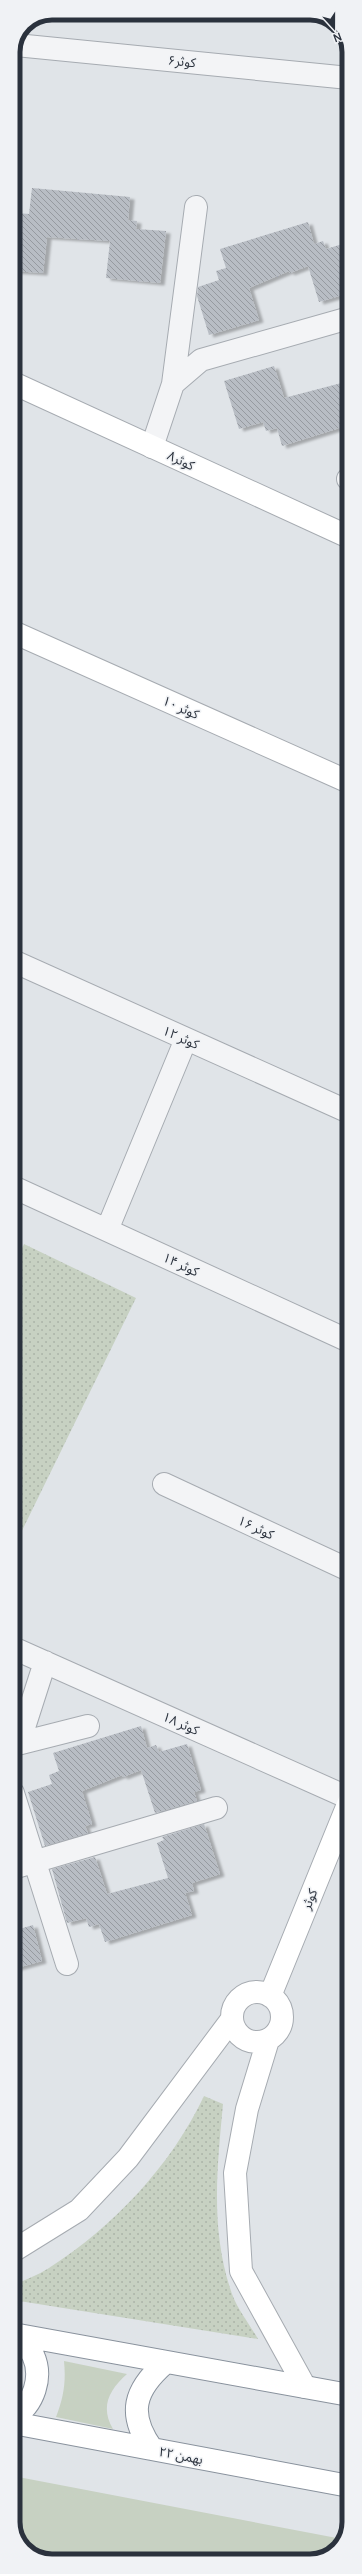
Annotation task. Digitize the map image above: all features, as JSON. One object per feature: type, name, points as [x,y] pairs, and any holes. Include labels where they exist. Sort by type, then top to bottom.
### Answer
[{"type":"main road","name":"کوثر۸","points":[[20,386],[342,534]]},
{"type":"main road","name":"کوثر ۱۰","points":[[20,635],[342,779]]},
{"type":"main road","name":"کوثر","points":[[270,1996],[342,1819]]},
{"type":"main road","points":[[268,2040],[260,2042],[244,2039],[234,2027],[232,2019],[234,2009],[239,2000],[248,1994],[259,1993],[270,1996],[277,2003],[282,2013],[278,2028],[268,2040],[247,2109],[235,2173],[241,2271],[305,2387]]},
{"type":"main road","points":[[20,2247],[78,2210],[128,2158],[232,2019]]},
{"type":"main road","points":[[20,2336],[342,2394]]},
{"type":"main road","points":[[20,2340],[32,2354],[37,2370],[36,2386],[30,2402],[20,2411]]},
{"type":"main road","points":[[152,2449],[142,2436],[137,2421],[136,2406],[140,2390],[149,2377],[165,2363]]},
{"type":"main road","name":"۲۲ بهمن","points":[[20,2424],[342,2485]]},
{"type":"street","name":"کوثر۶","points":[[21,46],[342,77]]},
{"type":"street","points":[[152,447],[173,384],[196,207]]},
{"type":"street","points":[[173,384],[201,360],[342,320]]},
{"type":"street","name":"کوثر ۱۲","points":[[20,964],[342,1109]]},
{"type":"street","points":[[107,1230],[186,1039]]},
{"type":"street","name":"کوثر ۱۴","points":[[20,1190],[342,1338]]},
{"type":"street","name":"کوثر ۱۶","points":[[164,1484],[342,1567]]},
{"type":"street","name":"کوثر ۱۸","points":[[20,1651],[342,1795]]},
{"type":"street","points":[[20,1732],[44,1662]]},
{"type":"street","points":[[20,1743],[88,1726]]},
{"type":"street","points":[[20,1866],[216,1808]]},
{"type":"street","points":[[20,1817],[67,1964]]},
{"type":"green space","points":[[24,1244],[136,1298],[20,1535],[20,1253]]},
{"type":"green space","points":[[204,2096],[223,2104],[217,2176],[220,2247],[232,2294],[241,2312],[258,2339],[20,2301],[20,2282],[45,2271],[96,2234],[138,2193],[175,2147]]},
{"type":"green space","points":[[64,2361],[127,2374],[115,2386],[108,2399],[107,2413],[113,2429],[56,2417],[64,2389]]},
{"type":"green space","points":[[20,2477],[338,2538],[326,2550],[314,2554],[44,2553],[34,2549],[31,2546],[23,2536],[21,2530]]},
{"type":"building","points":[[32,188],[130,197],[128,220],[137,221],[136,229],[166,231],[160,283],[106,278],[110,241],[47,237],[43,273],[20,271],[20,213],[29,214]]},
{"type":"building","points":[[308,222],[314,244],[323,241],[326,249],[342,244],[342,295],[319,302],[308,266],[290,273],[289,271],[249,288],[259,320],[209,335],[197,296],[198,287],[219,280],[216,271],[226,268],[220,249]]},
{"type":"building","points":[[274,366],[284,398],[342,383],[342,427],[282,446],[277,428],[266,431],[263,422],[239,429],[224,381]]},
{"type":"building","points":[[141,1726],[147,1748],[156,1745],[159,1752],[187,1744],[201,1790],[194,1792],[197,1801],[155,1813],[141,1770],[123,1777],[122,1775],[82,1791],[92,1824],[85,1826],[88,1833],[45,1846],[28,1792],[52,1784],[49,1775],[59,1771],[53,1753]]},
{"type":"building","points":[[204,1824],[220,1874],[192,1883],[194,1891],[185,1893],[192,1915],[105,1942],[99,1924],[89,1927],[86,1918],[67,1923],[52,1869],[95,1857],[107,1894],[168,1878],[157,1843],[164,1840],[162,1837]]},
{"type":"building","points":[[33,1925],[42,1961],[20,1967],[20,1929]]}]
